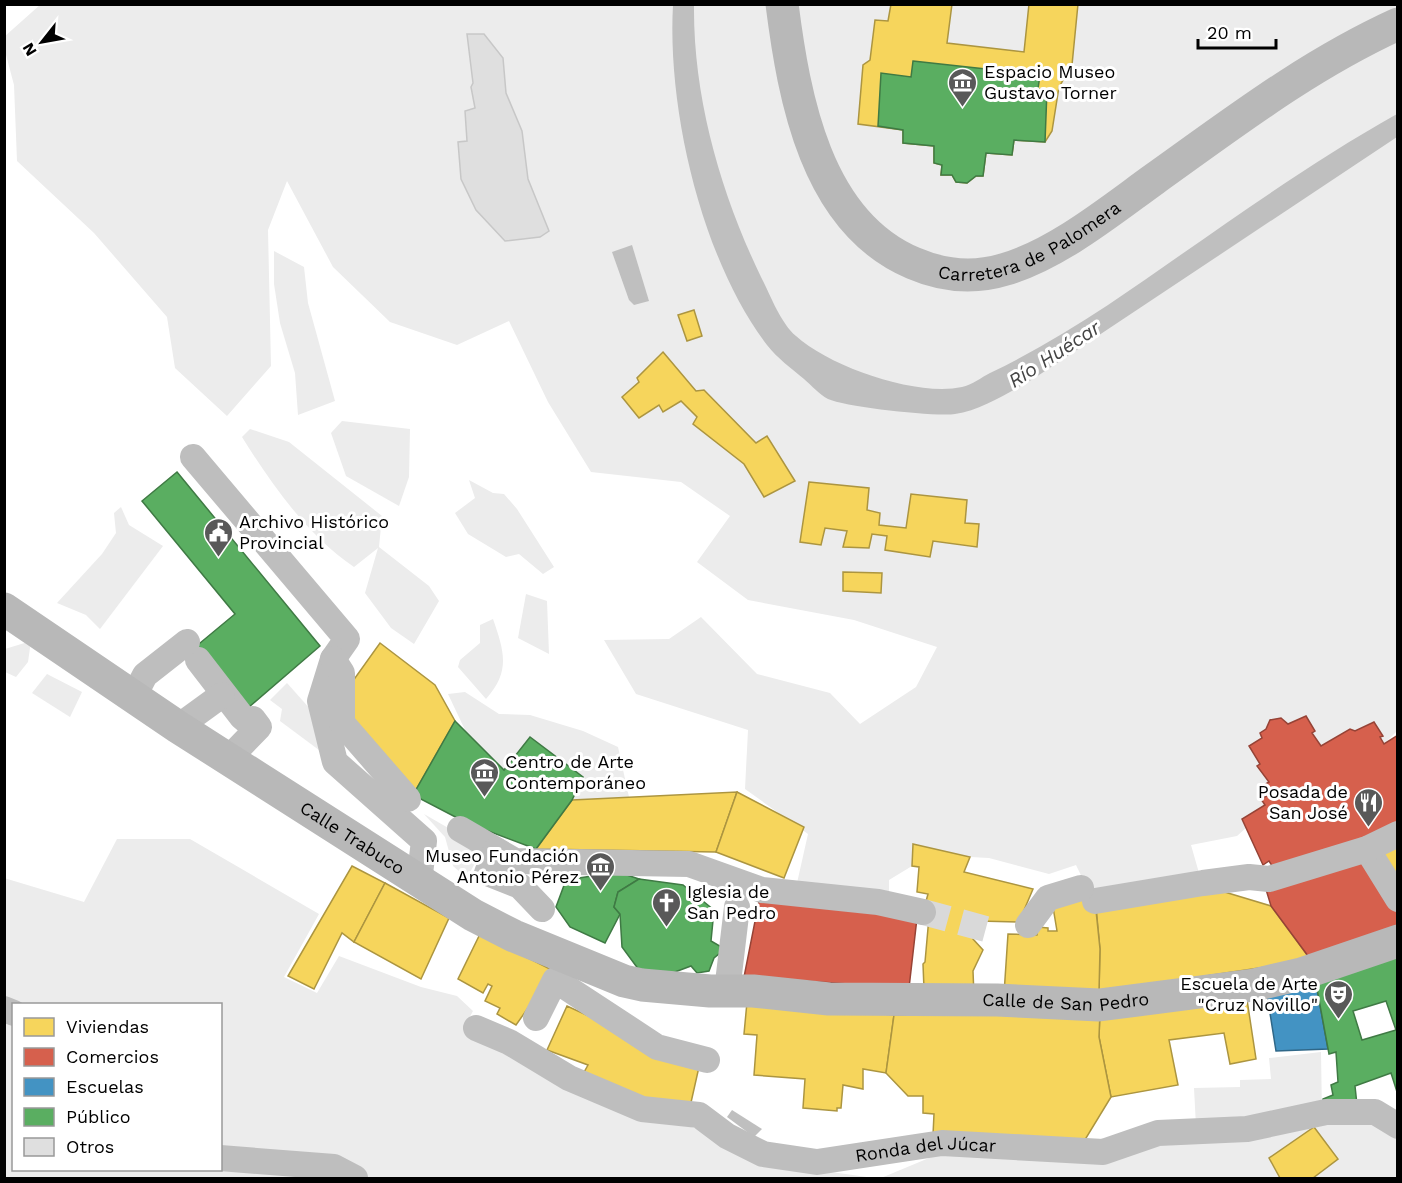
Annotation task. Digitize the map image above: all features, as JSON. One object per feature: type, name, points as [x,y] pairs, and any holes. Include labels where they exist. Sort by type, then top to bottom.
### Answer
[{"type":"street","name":"Carretera de Palomera","points":[[782,4],[808,134],[816,158],[840,202],[872,240],[891,254],[926,268],[956,275],[975,275],[1007,269],[1043,253],[1116,207],[1302,74],[1398,24]]},
{"type":"street","points":[[193,457],[347,639],[333,659],[320,701],[335,762],[424,841],[419,882]]},
{"type":"street","name":"Calle Trabuco","points":[[12,615],[228,759],[419,882],[514,936],[605,975],[642,985],[727,991]]},
{"type":"street","points":[[134,696],[145,675],[192,651],[222,695],[242,717],[248,722],[253,719],[260,727],[228,759]]},
{"type":"street","points":[[333,659],[342,673],[342,723],[408,799]]},
{"type":"street","points":[[178,726],[222,695]]},
{"type":"street","points":[[460,829],[515,861],[688,864],[762,890],[878,902],[923,912]]},
{"type":"street","points":[[1055,918],[1028,925],[1048,898],[1249,877],[1269,879],[1367,849],[1398,834]]},
{"type":"street","points":[[1367,849],[1398,899]]},
{"type":"street","points":[[496,850],[487,873],[520,886],[542,909]]},
{"type":"street","points":[[727,991],[737,907]]},
{"type":"street","name":"Calle de San Pedro","points":[[727,991],[753,991],[829,999],[997,1000],[1099,1005],[1254,985],[1311,971],[1398,941]]},
{"type":"street","points":[[536,1018],[555,980],[569,961],[657,1047],[706,1060]]},
{"type":"street","name":"Ronda del Júcar","points":[[476,1028],[509,1042],[569,1078],[642,1109],[699,1115],[727,1136],[763,1154],[817,1162],[942,1143],[1103,1152],[1158,1133],[1247,1129],[1326,1112],[1375,1112],[1398,1126]]},
{"type":"street","points":[[222,1158],[334,1167],[355,1179]]},
{"type":"shaded area","points":[[41,4],[1397,5],[1397,731],[1384,744],[1380,737],[1382,735],[1373,722],[1355,731],[1350,729],[1321,746],[1312,733],[1315,730],[1306,717],[1288,724],[1281,718],[1270,720],[1266,729],[1260,733],[1262,738],[1249,746],[1260,764],[1258,766],[1269,782],[1264,785],[1270,794],[1261,799],[1265,805],[1242,819],[1247,827],[1237,836],[1191,845],[1199,873],[1091,896],[1076,865],[1049,874],[989,858],[970,857],[913,844],[912,866],[889,880],[889,894],[797,883],[808,834],[745,789],[748,730],[636,694],[604,640],[669,639],[701,617],[757,674],[830,693],[860,724],[916,687],[937,647],[854,620],[748,600],[697,562],[730,516],[681,482],[591,472],[548,402],[509,321],[457,345],[390,322],[333,267],[287,181],[268,230],[271,366],[227,416],[175,368],[167,317],[94,233],[17,161],[14,85],[5,51],[4,37]]},
{"type":"shaded area","points":[[274,251],[304,267],[308,303],[335,401],[298,415],[295,373],[280,323],[274,284]]},
{"type":"shaded area","points":[[342,421],[410,429],[409,477],[399,506],[346,476],[331,433]]},
{"type":"shaded area","points":[[250,429],[289,442],[382,516],[379,547],[429,586],[439,601],[414,644],[391,628],[365,593],[378,548],[354,567],[321,540],[278,491],[253,455],[242,437]]},
{"type":"shaded area","points":[[469,480],[493,493],[504,494],[517,509],[554,567],[543,574],[519,554],[506,557],[468,534],[455,513],[475,498]]},
{"type":"shaded area","points":[[121,507],[129,525],[163,546],[100,629],[86,615],[57,603],[102,554],[116,533],[114,513]]},
{"type":"shaded area","points":[[526,594],[547,601],[549,654],[518,638]]},
{"type":"shaded area","points":[[493,619],[503,660],[499,679],[486,699],[458,667],[460,660],[480,643],[480,625]]},
{"type":"shaded area","points":[[31,641],[28,662],[16,677],[5,672],[5,649]]},
{"type":"shaded area","points":[[47,674],[82,692],[70,717],[32,693]]},
{"type":"shaded area","points":[[287,683],[319,719],[323,753],[280,721],[282,709],[270,700]]},
{"type":"shaded area","points":[[465,692],[499,714],[530,715],[583,731],[618,747],[629,797],[572,800],[530,737],[504,770],[466,732],[448,694]]},
{"type":"shaded area","points":[[424,814],[483,848],[467,878],[453,866],[445,837]]},
{"type":"shaded area","points":[[117,839],[190,839],[319,914],[284,977],[317,993],[339,956],[421,987],[457,996],[473,1011],[466,1024],[592,1097],[701,1130],[767,1163],[874,1178],[5,1178],[4,878],[84,902]]},
{"type":"shaded area","points":[[1321,1052],[1322,1116],[1196,1126],[1194,1088],[1240,1087],[1240,1080],[1271,1079],[1269,1058]]},
{"type":"shaded area","points":[[1369,1119],[1397,1128],[1397,1178],[881,1178],[941,1153],[1160,1144]]},
{"type":"water","name":"Río Huécar","points":[[673,5],[694,5],[698,75],[712,145],[722,179],[761,277],[790,330],[811,348],[852,368],[875,377],[922,388],[962,387],[1036,349],[1108,305],[1323,158],[1397,114],[1397,137],[1033,379],[995,400],[965,412],[945,415],[853,405],[828,399],[775,354],[744,310],[724,271],[707,228],[693,182],[683,136],[676,90]]},
{"type":"water","points":[[632,245],[649,301],[634,305],[629,300],[612,252]]},
{"type":"water","points":[[732,1110],[762,1129],[754,1137],[727,1117]]},
{"type":"building: Viviendas","points":[[891,4],[952,4],[947,43],[1024,52],[1029,4],[1078,4],[1072,65],[1059,87],[1052,131],[1045,142],[1014,140],[1012,155],[986,153],[983,176],[976,176],[967,183],[956,182],[952,175],[941,175],[942,165],[934,163],[934,146],[903,143],[903,130],[858,124],[863,65],[870,60],[875,20],[888,21]]},
{"type":"building: Viviendas","points":[[694,310],[702,336],[687,341],[678,315]]},
{"type":"building: Viviendas","points":[[663,352],[696,391],[704,390],[756,443],[767,436],[795,481],[764,497],[744,464],[693,424],[697,417],[681,401],[663,412],[659,405],[639,418],[622,397],[639,382],[637,378]]},
{"type":"building: Viviendas","points":[[809,482],[869,488],[867,510],[880,513],[879,525],[906,528],[911,494],[967,500],[965,523],[979,524],[977,547],[933,541],[930,557],[885,550],[887,536],[872,534],[869,548],[843,547],[847,531],[825,528],[821,545],[800,542]]},
{"type":"building: Viviendas","points":[[843,572],[882,573],[881,593],[843,591]]},
{"type":"building: Viviendas","points":[[380,643],[435,685],[455,721],[413,795],[351,721],[350,685]]},
{"type":"building: Viviendas","points":[[737,792],[716,852],[536,849],[572,800]]},
{"type":"building: Viviendas","points":[[737,792],[804,827],[784,878],[716,852]]},
{"type":"building: Viviendas","points":[[1398,839],[1398,888],[1376,851]]},
{"type":"building: Viviendas","points":[[913,844],[970,857],[964,872],[1033,889],[1019,922],[978,921],[973,939],[983,950],[973,971],[974,996],[924,989],[923,964],[929,917],[922,916],[928,894],[917,892],[919,867],[912,866]]},
{"type":"building: Viviendas","points":[[352,866],[385,883],[354,942],[342,933],[314,989],[288,976]]},
{"type":"building: Viviendas","points":[[385,883],[449,918],[421,979],[354,942]]},
{"type":"building: Viviendas","points":[[1218,890],[1271,906],[1311,960],[1099,992],[1100,949],[1096,907]]},
{"type":"building: Viviendas","points":[[1091,896],[1095,901],[1100,949],[1099,992],[1004,994],[1008,934],[1037,935],[1038,927],[1048,928],[1048,931],[1057,931],[1053,907]]},
{"type":"building: Viviendas","points":[[480,934],[554,971],[516,1025],[497,1014],[500,1008],[485,1001],[492,986],[488,984],[483,993],[458,979]]},
{"type":"building: Viviendas","points":[[1246,993],[1256,1059],[1230,1064],[1224,1033],[1169,1040],[1178,1085],[1111,1097],[1099,1037],[1100,1012]]},
{"type":"building: Viviendas","points":[[747,1002],[894,1015],[886,1073],[863,1069],[863,1089],[843,1085],[841,1108],[837,1108],[837,1111],[803,1108],[805,1079],[754,1075],[757,1035],[744,1034]]},
{"type":"building: Viviendas","points":[[567,1006],[699,1067],[690,1107],[644,1102],[582,1076],[588,1065],[547,1050]]},
{"type":"building: Viviendas","points":[[1100,1012],[1099,1037],[1111,1097],[1083,1143],[933,1135],[934,1114],[923,1113],[923,1096],[908,1096],[886,1073],[894,1015]]},
{"type":"building: Viviendas","points":[[1314,1127],[1338,1159],[1313,1178],[1280,1178],[1269,1158]]},
{"type":"building: Comercios","points":[[1306,716],[1315,731],[1312,733],[1321,746],[1350,729],[1355,731],[1374,722],[1383,736],[1380,737],[1384,744],[1398,735],[1398,829],[1276,872],[1269,861],[1263,865],[1242,819],[1265,805],[1261,799],[1270,794],[1264,785],[1269,782],[1257,766],[1260,764],[1249,746],[1262,738],[1260,733],[1266,729],[1270,720],[1281,718],[1288,724]]},
{"type":"building: Comercios","points":[[1364,857],[1398,908],[1398,928],[1311,960],[1271,906],[1265,886]]},
{"type":"building: Comercios","points":[[759,901],[917,918],[909,988],[744,977]]},
{"type":"building: Escuelas","points":[[1315,978],[1328,1049],[1276,1051],[1266,988]]},
{"type":"building: Público","name":"Espacio Museo Gustavo Torner","points":[[913,61],[1040,75],[1038,89],[1047,90],[1045,142],[1014,140],[1012,155],[986,153],[983,176],[976,176],[967,183],[956,182],[952,175],[941,175],[942,165],[934,163],[934,146],[903,143],[903,130],[878,126],[881,73],[911,77]]},
{"type":"building: Público","name":"Archivo Histórico Provincial","points":[[177,472],[320,646],[242,713],[194,648],[235,614],[142,501]]},
{"type":"building: Público","points":[[455,721],[504,770],[530,737],[583,777],[572,800],[536,849],[467,823],[413,795]]},
{"type":"building: Público","points":[[618,872],[639,879],[618,892],[614,907],[620,914],[605,943],[570,927],[556,907],[566,880]]},
{"type":"building: Público","name":"Iglesia de San Pedro","points":[[639,879],[683,885],[714,910],[711,941],[725,949],[714,958],[709,971],[697,973],[691,966],[667,975],[639,970],[622,947],[620,914],[614,907],[618,892]]},
{"type":"building: Público","name":"Escuela de Arte \"Cruz Novillo\"","points":[[1398,946],[1398,1095],[1391,1073],[1355,1086],[1357,1105],[1323,1108],[1323,1099],[1333,1095],[1331,1085],[1338,1082],[1336,1052],[1329,1054],[1315,978]],"holes":[[[1386,1001],[1396,1030],[1362,1040],[1353,1011]]]},
{"type":"building: Otros","points":[[467,34],[484,34],[503,58],[506,93],[522,131],[528,179],[549,231],[540,237],[505,241],[476,210],[461,179],[458,142],[467,141],[465,111],[475,108]]},
{"type":"tunnel","points":[[923,912],[986,929]]},
{"type":"place","name":"Espacio Museo Gustavo Torner","points":[[963,108]]},
{"type":"place","name":"Archivo Histórico Provincial","points":[[218,558]]},
{"type":"place","name":"Centro de Arte Contemporáneo","points":[[484,798]]},
{"type":"place","name":"Posada de San José","points":[[1369,828]]},
{"type":"place","name":"Museo Fundación Antonio Pérez","points":[[600,892]]},
{"type":"place","name":"Iglesia de San Pedro","points":[[666,928]]},
{"type":"place","name":"Escuela de Arte \"Cruz Novillo\"","points":[[1339,1020]]}]
